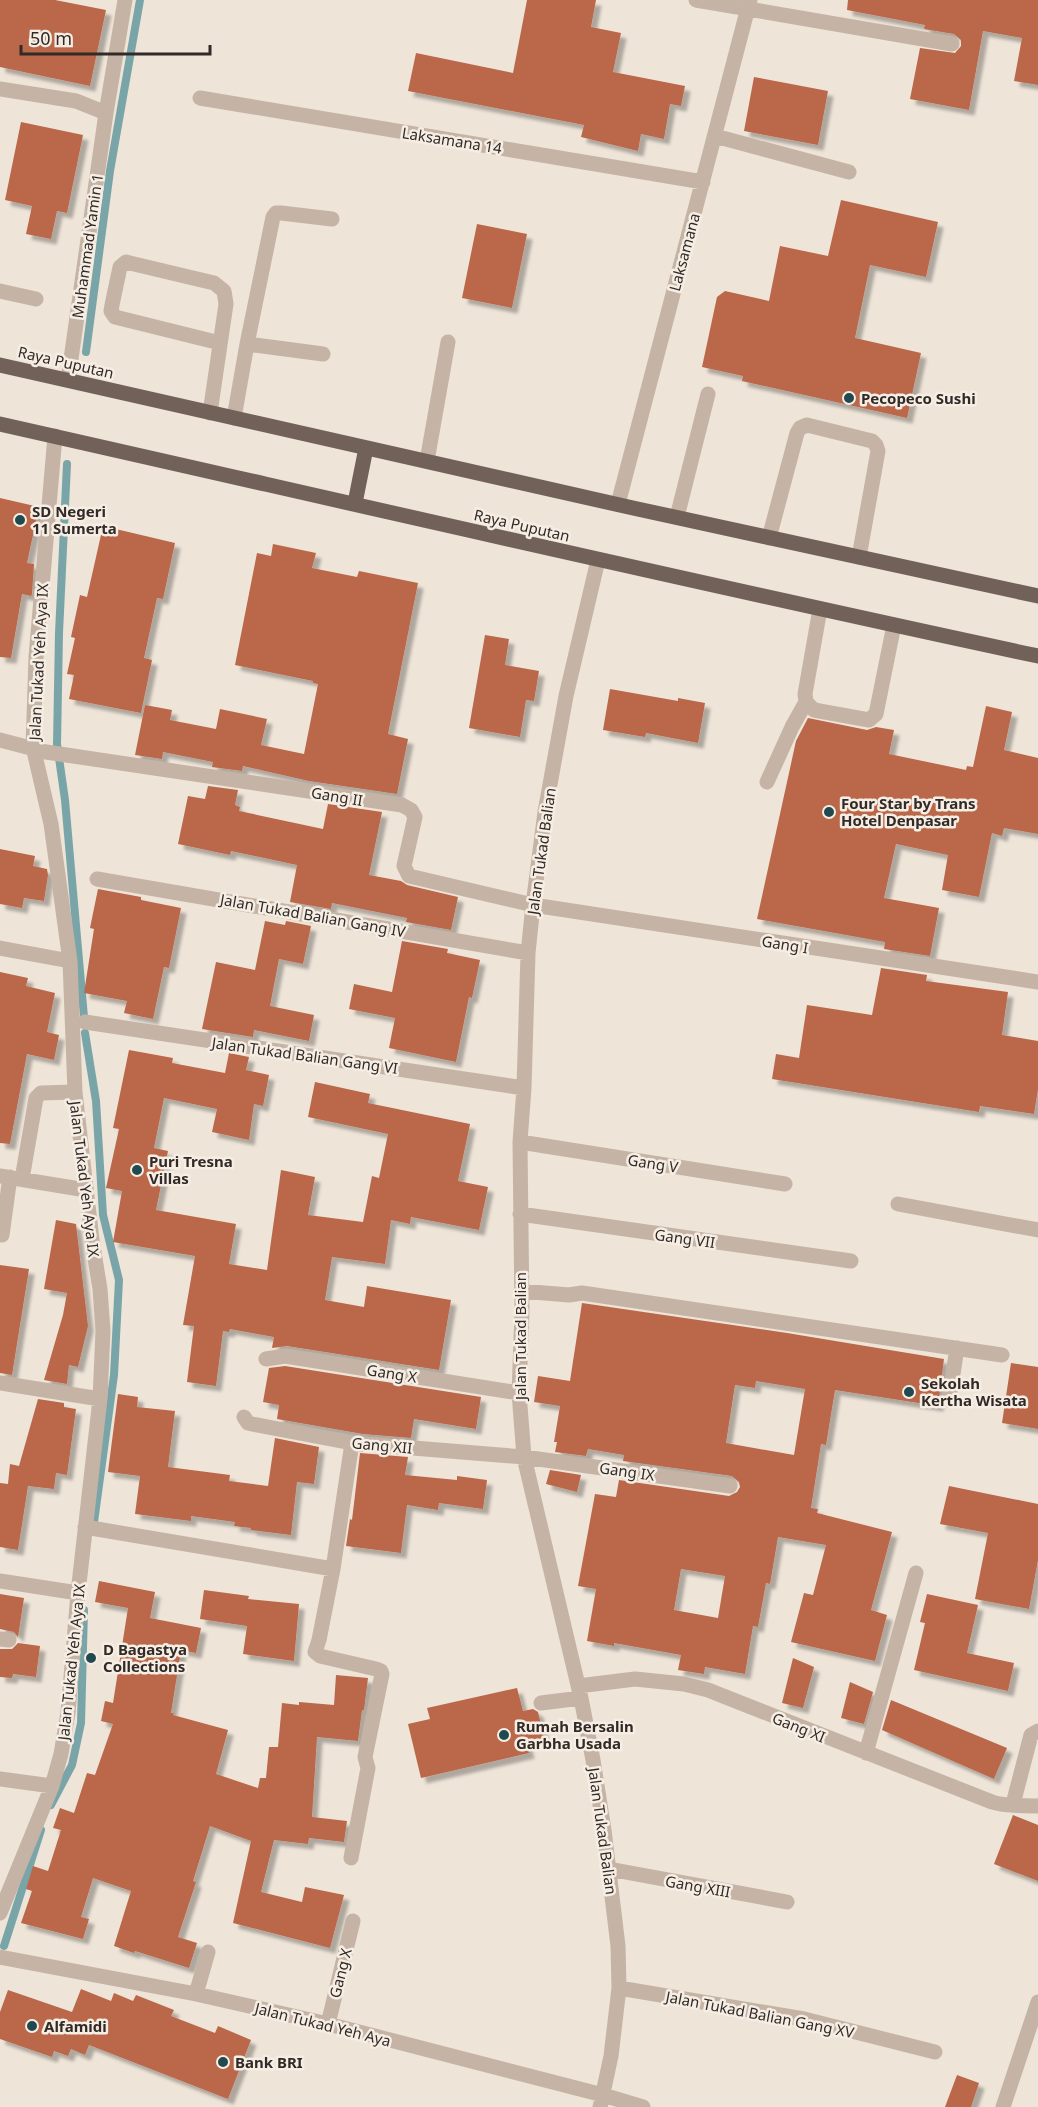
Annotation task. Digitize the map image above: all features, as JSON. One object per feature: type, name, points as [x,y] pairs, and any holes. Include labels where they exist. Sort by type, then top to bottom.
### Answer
[{"type":"main road","name":"Raya Puputan","points":[[0,365],[677,517],[1037,593]]},
{"type":"main road","name":"Raya Puputan","points":[[0,424],[598,560],[1038,656]]},
{"type":"main road","points":[[355,503],[366,448]]},
{"type":"street","name":"Muhammad Yamin 1","points":[[68,380],[106,112],[125,0]]},
{"type":"street","points":[[696,0],[749,5],[952,44]]},
{"type":"street","name":"Laksamana","points":[[618,504],[749,5]]},
{"type":"street","points":[[0,89],[76,101],[106,112]]},
{"type":"street","name":"Laksamana 14","points":[[200,98],[703,182]]},
{"type":"street","points":[[715,136],[849,172]]},
{"type":"street","points":[[234,418],[246,344],[273,217],[276,213],[282,213],[332,219]]},
{"type":"street","points":[[210,413],[226,304],[224,291],[214,284],[126,262],[120,267],[111,311],[115,317],[220,343]]},
{"type":"street","points":[[0,291],[36,299]]},
{"type":"street","points":[[427,461],[448,342]]},
{"type":"street","points":[[246,344],[323,354]]},
{"type":"street","points":[[677,517],[708,394]]},
{"type":"street","points":[[769,537],[796,433],[807,425],[872,441],[876,445],[878,452],[860,557]]},
{"type":"street","name":"Jalan Tukad Yeh Aya IX","points":[[0,1912],[52,1786],[61,1754],[68,1713],[78,1593],[100,1399],[104,1330],[75,1092],[70,962],[39,750],[36,657],[55,436]]},
{"type":"street","name":"Jalan Tukad Balian","points":[[598,560],[566,696],[545,812],[528,953],[520,1142],[519,1393],[524,1457],[593,1760],[618,1946],[619,1988],[611,2056],[601,2101]]},
{"type":"street","points":[[767,782],[806,702],[805,694],[820,609]]},
{"type":"street","points":[[806,702],[814,710],[869,720],[876,714],[894,625]]},
{"type":"street","name":"Gang II","points":[[0,740],[65,755],[402,805],[411,810],[415,817],[404,866],[409,876],[533,905]]},
{"type":"street","name":"Jalan Tukad Balian Gang IV","points":[[97,879],[528,953]]},
{"type":"street","name":"Gang I","points":[[533,905],[1038,982]]},
{"type":"street","points":[[0,948],[70,962]]},
{"type":"street","name":"Jalan Tukad Balian Gang VI","points":[[85,1022],[524,1088]]},
{"type":"street","points":[[2,1234],[11,1177],[36,1098],[41,1094],[75,1092]]},
{"type":"street","name":"Gang V","points":[[520,1142],[785,1184]]},
{"type":"street","points":[[11,1177],[86,1190]]},
{"type":"street","points":[[898,1204],[1038,1230]]},
{"type":"street","name":"Gang VII","points":[[520,1214],[851,1261]]},
{"type":"street","points":[[521,1291],[569,1295],[582,1293],[1002,1355]]},
{"type":"street","points":[[950,1400],[957,1348]]},
{"type":"street","name":"Gang X","points":[[266,1359],[285,1356],[519,1393]]},
{"type":"street","points":[[0,1383],[100,1399]]},
{"type":"street","name":"Gang XII","points":[[244,1417],[248,1423],[252,1424],[352,1443],[524,1457]]},
{"type":"street","points":[[351,1858],[368,1768],[365,1757],[382,1674],[376,1669],[320,1656],[315,1652],[320,1640],[333,1569],[352,1443]]},
{"type":"street","name":"Gang IX","points":[[524,1457],[730,1486]]},
{"type":"street","points":[[85,1527],[333,1569]]},
{"type":"street","points":[[866,1754],[916,1573]]},
{"type":"street","points":[[0,1581],[78,1593]]},
{"type":"street","name":"Gang XI","points":[[541,1703],[635,1679],[684,1684],[708,1690],[992,1802],[1004,1806],[1013,1804],[1038,1806]]},
{"type":"street","points":[[1013,1804],[1031,1735],[1038,1731]]},
{"type":"street","points":[[0,1779],[52,1786]]},
{"type":"street","name":"Gang XIII","points":[[609,1869],[787,1902]]},
{"type":"street","name":"Gang X","points":[[328,2024],[353,1921]]},
{"type":"street","points":[[196,1994],[207,1952]]},
{"type":"street","name":"Jalan Tukad Yeh Aya","points":[[0,1957],[196,1994],[328,2024],[601,2101],[643,2107]]},
{"type":"street","name":"Jalan Tukad Balian Gang XV","points":[[619,1988],[804,2019],[935,2052]]},
{"type":"street","points":[[1003,2107],[1038,2002]]},
{"type":"building","points":[[0,0],[55,0],[106,10],[90,86],[0,67]]},
{"type":"building","points":[[527,0],[596,0],[591,27],[621,33],[613,72],[685,86],[681,106],[670,104],[664,139],[641,134],[638,151],[581,137],[584,125],[408,91],[416,53],[513,73]]},
{"type":"building","points":[[848,0],[1038,0],[1038,85],[1014,81],[1022,38],[983,31],[969,110],[910,99],[920,48],[955,53],[961,46],[961,40],[954,34],[924,29],[925,25],[847,10]]},
{"type":"building","points":[[754,77],[828,91],[818,145],[744,131]]},
{"type":"building","points":[[21,122],[83,135],[67,213],[57,211],[51,239],[26,234],[32,206],[5,200]]},
{"type":"building","points":[[841,200],[938,222],[926,277],[870,265],[855,338],[921,353],[907,418],[742,381],[743,376],[702,367],[717,297],[725,291],[769,301],[780,246],[828,256]]},
{"type":"building","points":[[477,224],[527,234],[512,308],[462,298]]},
{"type":"building","name":"SD Negeri 11 Sumerta","points":[[0,498],[39,507],[27,563],[34,564],[32,594],[31,596],[22,594],[11,658],[0,657]]},
{"type":"building","points":[[103,526],[175,543],[163,599],[157,598],[144,658],[152,660],[141,713],[69,699],[74,675],[67,674],[75,638],[71,637],[80,595],[87,597]]},
{"type":"building","points":[[273,544],[316,553],[312,568],[357,577],[359,571],[418,583],[388,734],[408,739],[397,794],[309,781],[243,766],[242,771],[212,767],[213,762],[163,752],[162,759],[135,755],[145,705],[172,710],[170,720],[216,729],[220,709],[267,719],[261,745],[304,754],[318,684],[313,681],[235,665],[257,553],[271,556]]},
{"type":"building","points":[[485,635],[509,639],[505,665],[539,671],[534,701],[526,700],[520,737],[469,728]]},
{"type":"building","points":[[610,689],[678,701],[678,698],[705,703],[698,743],[646,733],[645,737],[603,730]]},
{"type":"building","points":[[986,706],[1012,712],[1004,750],[1038,758],[1038,834],[1004,828],[1002,836],[992,833],[979,897],[942,890],[948,855],[896,844],[884,898],[939,908],[930,956],[884,949],[885,942],[757,919],[796,741],[808,718],[867,730],[876,727],[894,730],[889,754],[966,770],[967,766],[973,767]]},
{"type":"building","points":[[208,786],[238,790],[235,805],[240,807],[239,811],[323,829],[328,804],[382,812],[369,875],[401,881],[407,885],[458,897],[451,930],[406,922],[407,918],[332,903],[331,909],[290,902],[297,865],[231,851],[230,855],[178,844],[188,796],[205,799]]},
{"type":"building","points":[[0,849],[35,856],[33,866],[47,869],[44,901],[24,898],[22,908],[0,904]]},
{"type":"building","points":[[98,889],[181,908],[169,968],[164,967],[153,1019],[124,1013],[127,1001],[84,993],[94,929],[90,928]]},
{"type":"building","points":[[265,921],[285,925],[286,921],[311,926],[303,964],[279,959],[270,1006],[314,1015],[309,1041],[254,1030],[253,1037],[202,1029],[216,962],[255,970]]},
{"type":"building","points":[[402,941],[448,949],[447,953],[480,960],[472,998],[469,997],[456,1062],[389,1048],[395,1018],[349,1009],[354,984],[392,992]]},
{"type":"building","points":[[881,968],[927,975],[926,981],[1008,992],[1002,1035],[1038,1041],[1038,1089],[1034,1114],[980,1106],[979,1112],[772,1079],[776,1054],[799,1058],[807,1005],[872,1015]]},
{"type":"building","points":[[0,972],[28,978],[26,986],[55,993],[47,1032],[59,1035],[54,1060],[27,1054],[10,1144],[0,1143]]},
{"type":"building","points":[[129,1050],[173,1058],[172,1063],[225,1073],[229,1053],[249,1057],[246,1070],[269,1075],[263,1106],[254,1104],[249,1140],[212,1132],[217,1109],[164,1098],[154,1148],[168,1151],[156,1210],[236,1224],[229,1264],[267,1270],[281,1170],[315,1177],[308,1215],[363,1222],[372,1176],[379,1178],[388,1134],[308,1117],[315,1082],[370,1094],[368,1103],[470,1124],[458,1181],[488,1187],[479,1230],[411,1217],[410,1224],[391,1220],[385,1264],[332,1257],[325,1300],[364,1307],[367,1286],[451,1300],[439,1370],[287,1346],[272,1348],[274,1337],[230,1329],[229,1332],[223,1331],[216,1386],[187,1382],[194,1326],[183,1325],[195,1256],[113,1242],[122,1191],[106,1188],[119,1129],[113,1128]]},
{"type":"building","points":[[56,1220],[76,1224],[88,1326],[78,1367],[69,1365],[67,1384],[44,1380],[67,1293],[44,1289]]},
{"type":"building","points":[[0,1265],[29,1269],[12,1375],[0,1373]]},
{"type":"building","points":[[582,1303],[944,1359],[938,1406],[835,1390],[826,1445],[821,1444],[811,1508],[818,1509],[817,1513],[892,1532],[871,1610],[887,1615],[875,1661],[791,1642],[804,1593],[813,1595],[826,1545],[778,1537],[770,1584],[766,1583],[758,1627],[753,1626],[745,1674],[705,1667],[704,1674],[678,1670],[681,1655],[614,1643],[614,1646],[587,1641],[596,1589],[578,1586],[595,1494],[616,1497],[619,1480],[729,1496],[737,1492],[740,1487],[739,1482],[732,1476],[623,1461],[624,1455],[588,1449],[586,1456],[555,1452],[557,1442],[554,1442],[560,1406],[534,1402],[538,1376],[570,1381]],"holes":[[[756,1381],[805,1389],[794,1455],[726,1443],[735,1385],[755,1388]],[[681,1569],[725,1576],[718,1618],[674,1610]]]},
{"type":"building","points":[[1011,1363],[1038,1367],[1038,1429],[1002,1423]]},
{"type":"building","points":[[285,1366],[481,1397],[476,1429],[414,1419],[411,1438],[363,1434],[277,1419],[279,1405],[263,1402],[269,1368]]},
{"type":"building","points":[[118,1394],[138,1397],[137,1407],[175,1411],[168,1467],[230,1475],[229,1481],[268,1486],[275,1438],[319,1447],[314,1484],[297,1482],[291,1535],[251,1530],[251,1528],[234,1526],[235,1522],[191,1516],[191,1521],[135,1514],[140,1476],[108,1472]]},
{"type":"building","points":[[38,1399],[64,1403],[64,1407],[76,1409],[67,1475],[56,1473],[54,1489],[28,1486],[18,1550],[0,1547],[0,1483],[8,1484],[10,1464],[19,1466]]},
{"type":"building","points":[[360,1453],[408,1457],[405,1475],[457,1480],[457,1476],[487,1480],[483,1509],[439,1503],[438,1510],[407,1505],[401,1553],[346,1546],[350,1519],[352,1520]]},
{"type":"building","points":[[550,1470],[581,1475],[577,1492],[546,1484]]},
{"type":"building","points":[[949,1486],[1038,1504],[1038,1560],[1029,1609],[975,1599],[988,1533],[940,1524]]},
{"type":"building","points":[[99,1581],[155,1592],[150,1618],[201,1628],[196,1653],[181,1650],[171,1713],[228,1730],[216,1774],[258,1788],[260,1778],[266,1778],[269,1747],[278,1747],[282,1703],[334,1705],[336,1675],[368,1678],[358,1741],[317,1737],[312,1817],[347,1821],[344,1842],[309,1838],[308,1844],[274,1840],[261,1892],[302,1902],[305,1887],[344,1895],[330,1948],[233,1923],[251,1841],[210,1826],[193,1881],[196,1882],[178,1937],[197,1943],[189,1968],[114,1946],[131,1891],[93,1878],[81,1917],[89,1919],[83,1939],[21,1923],[32,1891],[26,1889],[33,1866],[48,1871],[61,1830],[53,1828],[60,1808],[74,1813],[87,1773],[95,1775],[113,1724],[101,1721],[105,1701],[113,1703],[128,1608],[95,1602]]},
{"type":"building","points":[[204,1590],[249,1596],[248,1599],[299,1604],[294,1661],[243,1654],[247,1626],[200,1619]]},
{"type":"building","points":[[0,1594],[24,1598],[18,1637],[14,1632],[0,1629]]},
{"type":"building","points":[[927,1594],[978,1605],[967,1653],[1014,1663],[1008,1691],[914,1670],[925,1623],[920,1622]]},
{"type":"building","points":[[18,1643],[40,1646],[36,1677],[13,1674],[12,1678],[0,1677],[0,1649],[12,1649]]},
{"type":"building","points":[[793,1658],[814,1667],[803,1708],[782,1703]]},
{"type":"building","points":[[850,1682],[873,1692],[864,1724],[841,1718]]},
{"type":"building","name":"Rumah Bersalin Garbha Usada","points":[[517,1688],[523,1711],[533,1709],[538,1712],[544,1738],[526,1742],[529,1753],[421,1778],[408,1724],[430,1719],[427,1708]]},
{"type":"building","points":[[891,1700],[1007,1748],[994,1779],[882,1730]]},
{"type":"building","points":[[1013,1815],[1038,1825],[1038,1881],[994,1864]]},
{"type":"building","points":[[81,1989],[111,2001],[114,1993],[133,2001],[136,1995],[174,2010],[171,2016],[215,2033],[218,2026],[251,2040],[228,2099],[89,2045],[85,2055],[71,2049],[68,2056],[54,2051],[52,2057],[0,2039],[0,2012],[8,1990],[72,2012]]},
{"type":"building","points":[[957,2075],[979,2083],[971,2107],[945,2107]]},
{"type":"waterway","points":[[86,352],[110,171],[140,0]]},
{"type":"waterway","points":[[67,464],[59,633],[57,744],[65,800],[84,1017]]},
{"type":"waterway","points":[[85,1033],[96,1101],[103,1215],[119,1280],[114,1375],[94,1522]]},
{"type":"waterway","points":[[51,1805],[72,1765],[81,1723],[84,1610]]},
{"type":"waterway","points":[[4,1946],[41,1830]]},
{"type":"place","name":"Pecopeco Sushi","points":[[849,398]]},
{"type":"place","name":"SD Negeri 11 Sumerta","points":[[20,520]]},
{"type":"place","name":"Four Star by Trans Hotel Denpasar","points":[[829,812]]},
{"type":"place","name":"Puri Tresna Villas","points":[[137,1170]]},
{"type":"place","name":"Sekolah Kertha Wisata","points":[[909,1392]]},
{"type":"place","name":"D Bagastya Collections","points":[[91,1658]]},
{"type":"place","name":"Rumah Bersalin Garbha Usada","points":[[504,1735]]},
{"type":"place","name":"Alfamidi","points":[[32,2026]]},
{"type":"place","name":"Bank BRI","points":[[223,2062]]}]
